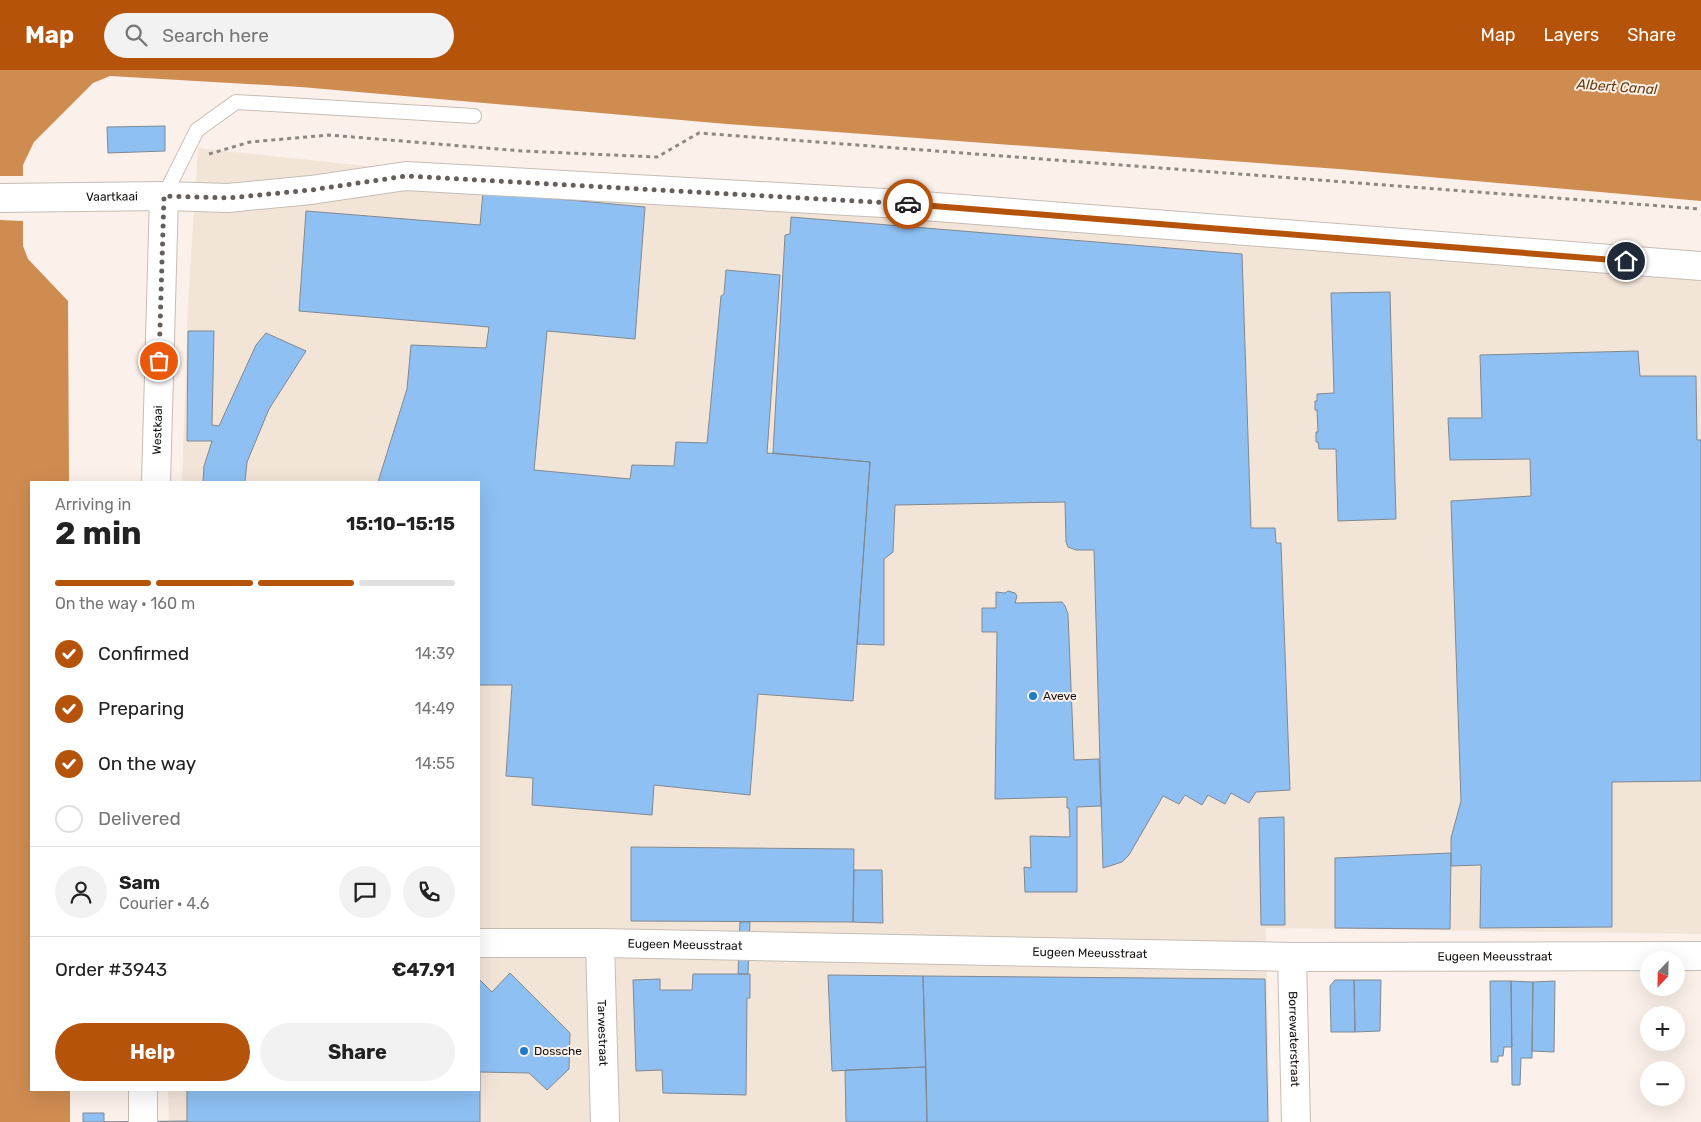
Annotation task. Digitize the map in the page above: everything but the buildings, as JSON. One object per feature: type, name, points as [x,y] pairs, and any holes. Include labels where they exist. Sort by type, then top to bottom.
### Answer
[{"type":"street","name":"Vaartkaai","points":[[0,198],[164,196],[228,198],[311,190],[406,176],[884,203],[1701,266]]},
{"type":"street","name":"Westkaai","points":[[156,481],[164,196]]},
{"type":"street","name":"Eugeen Meeusstraat","points":[[480,943],[600,943],[1292,957],[1701,956]]},
{"type":"street","name":"Tarwestraat","points":[[600,943],[604,1122]]},
{"type":"street","name":"Borrewaterstraat","points":[[1292,957],[1296,1122]]},
{"type":"street","points":[[143,1091],[143,1122]]},
{"type":"lane","points":[[164,196],[197,130],[236,102],[474,116]]},
{"type":"path","points":[[329,135],[522,151],[657,157],[699,133],[1701,209]]},
{"type":"shaded area","points":[[198,148],[404,170],[1701,278],[1701,934],[1266,928],[1270,1122],[169,1122],[168,1091],[480,1091],[480,481],[182,481],[188,304]]},
{"type":"water","name":"Albert Canal","points":[[0,70],[1701,70],[1701,201],[1339,169],[727,124],[301,87],[110,76],[93,83],[34,142],[23,165],[23,246],[28,259],[68,301],[69,481],[30,481],[30,1091],[70,1091],[70,1122],[0,1122]]},
{"type":"pier","points":[[0,176],[23,176],[23,221],[0,220]]},
{"type":"way so far","points":[[159,361],[164,196],[228,198],[311,190],[406,176],[908,204]]},
{"type":"place","name":"Aveve","points":[[1033,696]]},
{"type":"place","name":"Dossche","points":[[524,1051]]},
{"type":"route","points":[[908,204],[1626,261]]}]
